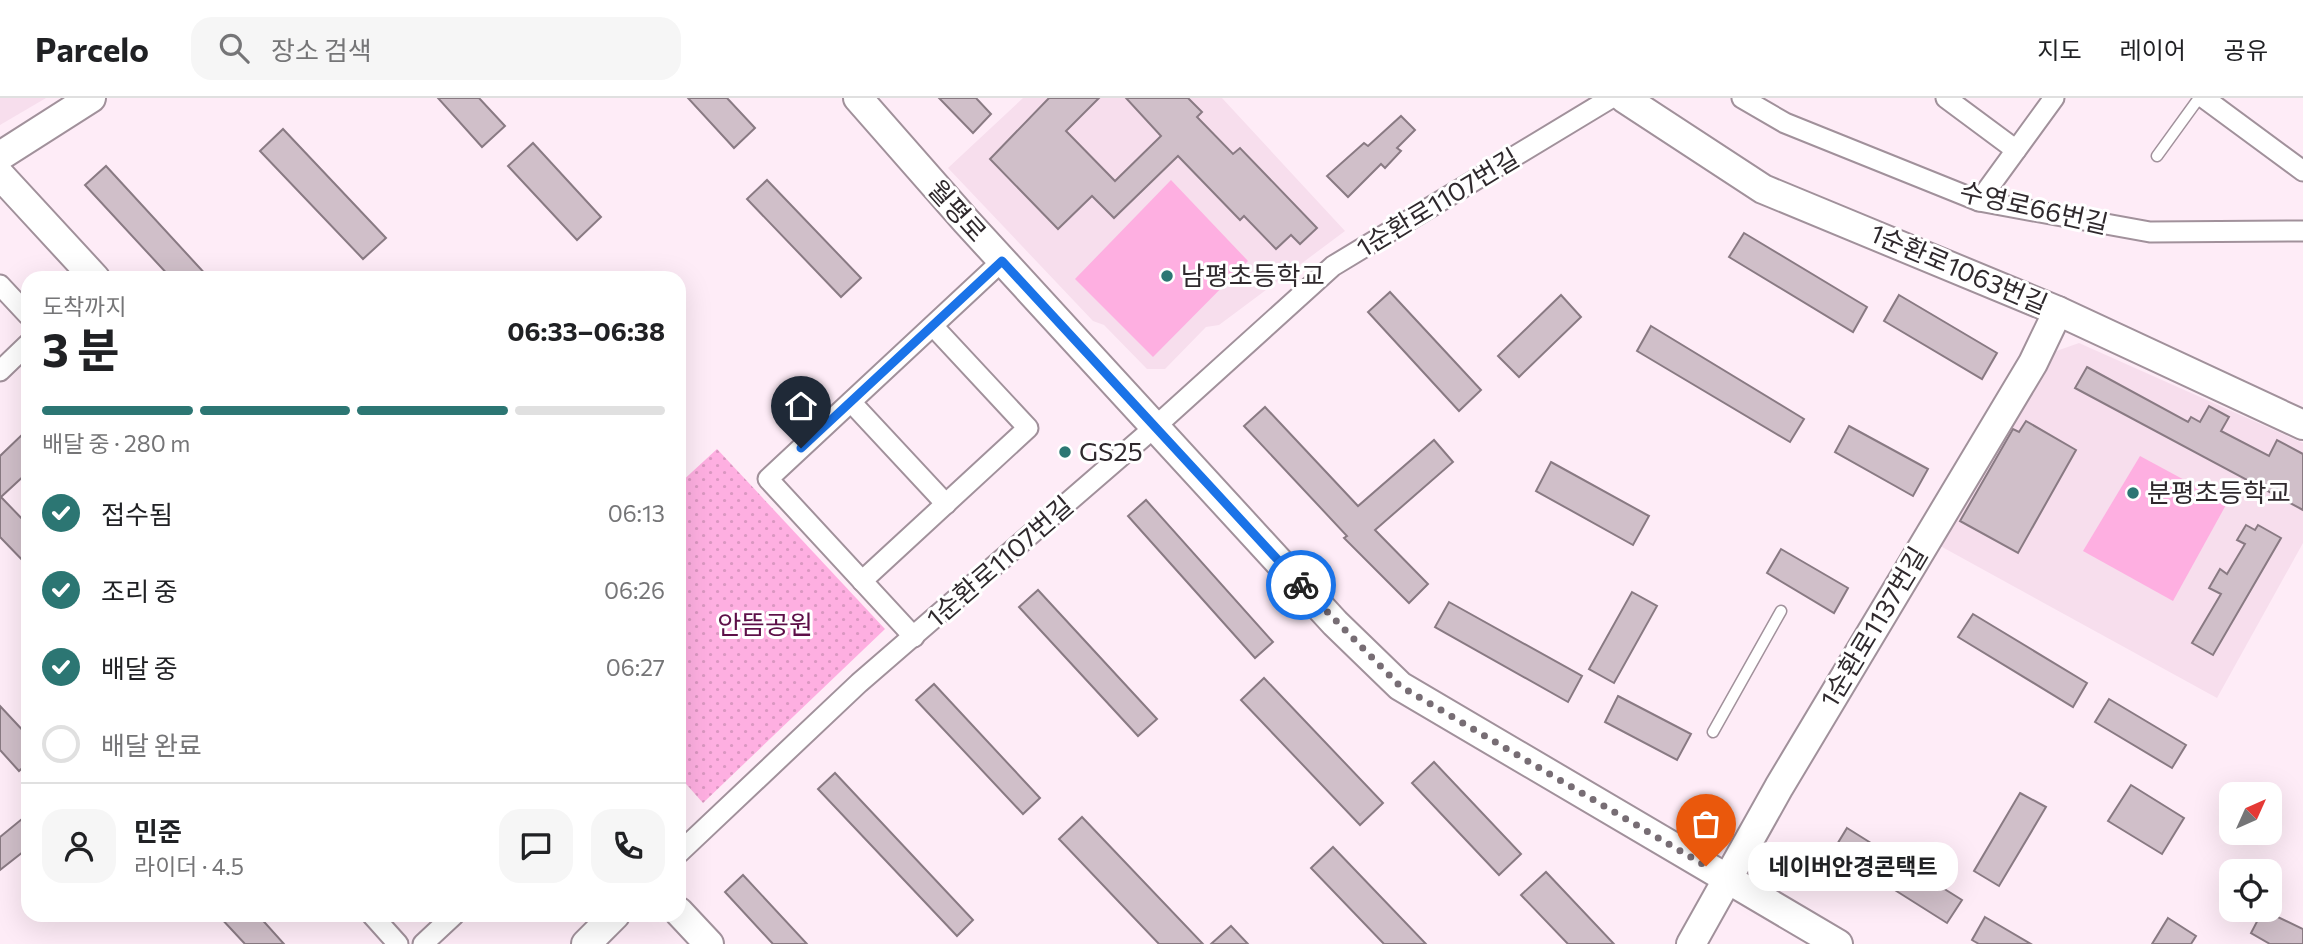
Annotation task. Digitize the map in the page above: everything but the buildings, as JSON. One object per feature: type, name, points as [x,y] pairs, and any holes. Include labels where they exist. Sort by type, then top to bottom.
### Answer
[{"type":"street","points":[[0,156],[91,98]]},
{"type":"street","name":"월평로","points":[[858,98],[1002,261],[1335,622],[1400,686],[1838,944]]},
{"type":"street","name":"1순환로1107번길","points":[[686,846],[859,683],[1156,426],[1333,266],[1611,98]]},
{"type":"street","name":"수영로66번길","points":[[1742,98],[1785,122],[1979,201],[2150,232],[2303,231]]},
{"type":"street","points":[[1945,98],[2016,150]]},
{"type":"street","points":[[1979,201],[2054,98]]},
{"type":"street","points":[[2204,98],[2303,172]]},
{"type":"street","name":"1순환로1063번길","points":[[1639,102],[1763,188],[2058,311],[2303,425]]},
{"type":"street","points":[[0,175],[89,271]]},
{"type":"street","points":[[914,637],[768,479],[1002,261]]},
{"type":"street","points":[[0,285],[21,308]]},
{"type":"street","name":"1순환로1137번길","points":[[1690,944],[1729,880],[1779,787],[2033,363],[2058,311]]},
{"type":"street","points":[[862,581],[1028,428],[933,326]]},
{"type":"street","points":[[0,371],[21,351]]},
{"type":"street","points":[[851,402],[946,504]]},
{"type":"street","points":[[686,919],[709,944]]},
{"type":"street","points":[[378,922],[398,944]]},
{"type":"street","points":[[423,944],[447,922]]},
{"type":"street","points":[[586,944],[608,922]]},
{"type":"lane","points":[[2157,156],[2199,98]]},
{"type":"lane","points":[[1713,732],[1781,611]]},
{"type":"shaded area","points":[[0,98],[46,98],[0,125]]},
{"type":"shaded area","name":"남평초등학교","points":[[1023,98],[1222,98],[1345,231],[1219,325],[1206,327],[1165,369],[1147,369],[1104,325],[1093,321],[948,168]]},
{"type":"shaded area","name":"분평초등학교","points":[[2079,343],[2303,443],[2303,543],[2217,698],[1933,542],[2048,354]]},
{"type":"green space","points":[[1171,180],[1248,261],[1153,357],[1075,279]]},
{"type":"green space","name":"안뜸공원","points":[[717,449],[885,629],[703,803],[686,784],[686,478]]},
{"type":"green space","points":[[2140,456],[2227,503],[2173,601],[2083,551]]},
{"type":"way so far","points":[[1301,585],[1400,686],[1706,866]]},
{"type":"place","name":"남평초등학교","points":[[1167,276]]},
{"type":"place","name":"GS25","points":[[1065,452]]},
{"type":"place","name":"분평초등학교","points":[[2133,493]]},
{"type":"place","name":"네이버안경콘택트","points":[[1706,866]]},
{"type":"route","points":[[801,448],[1002,261],[1301,585]]}]
